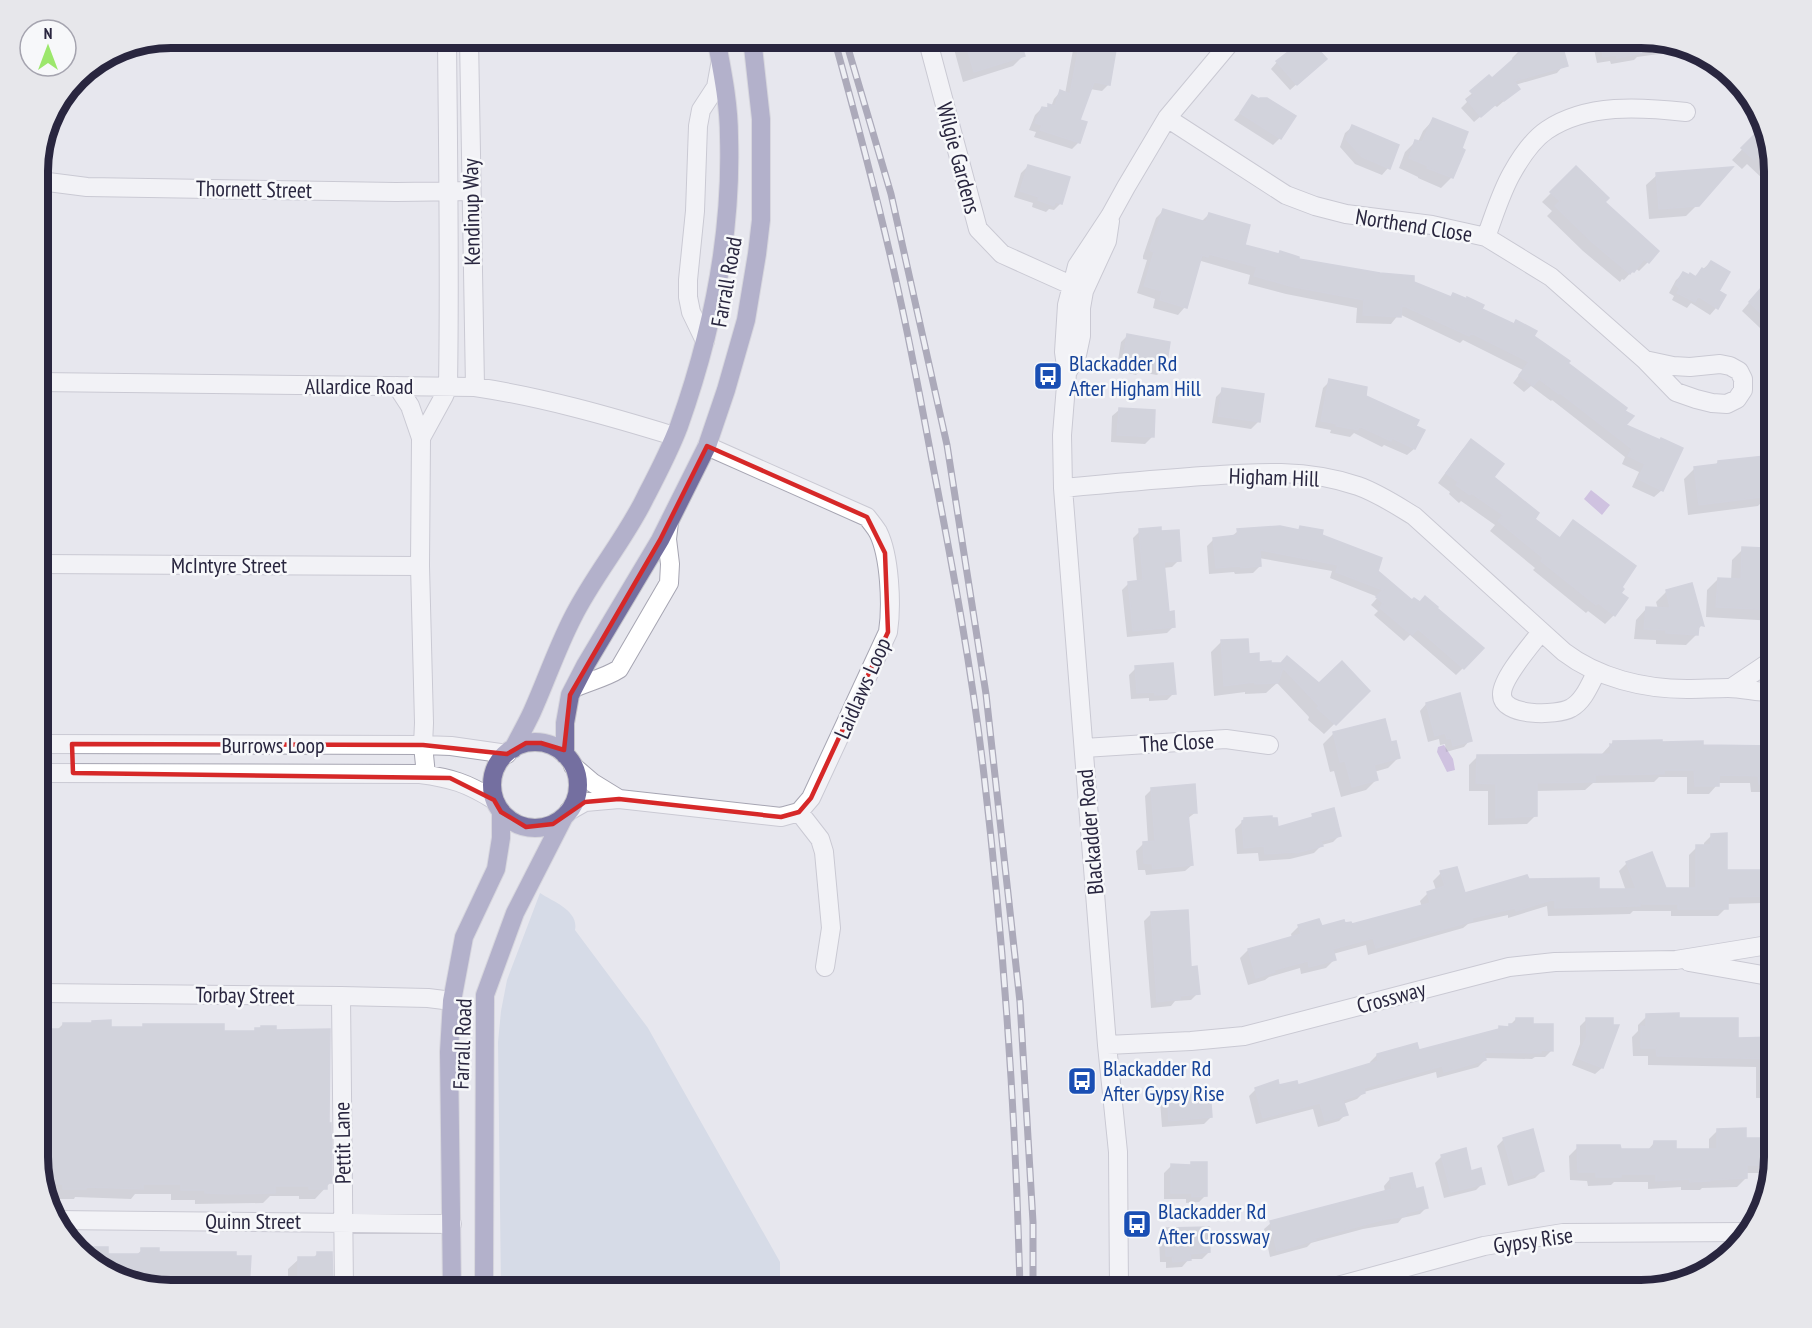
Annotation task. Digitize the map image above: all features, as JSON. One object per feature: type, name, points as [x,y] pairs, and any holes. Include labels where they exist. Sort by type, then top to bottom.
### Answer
[{"type":"main road","name":"Farrall Road","points":[[510,751],[532,713],[574,615],[645,499],[674,436],[705,342],[715,305],[727,214],[729,136],[726,96],[718,48]]},
{"type":"main road","name":"Farrall Road","points":[[569,761],[565,723],[570,695],[660,540],[707,446],[746,320],[760,220],[761,119],[753,48]]},
{"type":"main road","points":[[526,743],[541,743],[554,747],[569,761],[577,779],[577,793],[573,806],[567,814],[553,824],[540,828],[526,827],[513,822],[498,806],[492,785],[494,771],[502,758],[510,751],[526,743]]},
{"type":"main road","name":"Farrall Road","points":[[452,1280],[449,1052],[452,1001],[464,937],[496,869],[501,838],[498,806]]},
{"type":"main road","name":"Farrall Road","points":[[484,1280],[485,995],[514,913],[567,814]]},
{"type":"street","name":"Kendinup Way","points":[[447,48],[450,288],[448,386]]},
{"type":"street","name":"Kendinup Way","points":[[469,48],[475,387]]},
{"type":"street","name":"Wilgie Gardens","points":[[930,48],[978,230],[1002,254],[1078,289]]},
{"type":"street","name":"Blackadder Road","points":[[1119,1280],[1118,1152],[1107,1045],[1063,488],[1062,435],[1067,373],[1077,355],[1081,336],[1078,289],[1107,241],[1110,216],[1167,118],[1226,48]]},
{"type":"street","name":"Farrall Road","points":[[705,342],[691,312],[688,280],[695,211],[698,126],[701,110],[716,87],[721,63]]},
{"type":"street","points":[[447,83],[469,83]]},
{"type":"street","points":[[1486,237],[1511,175],[1526,150],[1546,130],[1572,118],[1600,110],[1653,108],[1686,112]]},
{"type":"street","name":"Northend Close","points":[[1167,118],[1286,195],[1315,206],[1346,214],[1432,225],[1486,237],[1551,277],[1645,360],[1676,392],[1712,403],[1728,404],[1737,399],[1743,390],[1740,371],[1730,366],[1719,364],[1673,366],[1645,360]]},
{"type":"street","name":"Thornett Street","points":[[48,182],[87,187],[471,191]]},
{"type":"street","points":[[450,288],[473,288]]},
{"type":"street","name":"Allardice Road","points":[[48,382],[475,387],[510,392],[620,419],[674,436]]},
{"type":"street","points":[[397,386],[410,406],[421,438],[420,566],[423,745],[426,775]]},
{"type":"street","points":[[421,438],[448,386]]},
{"type":"street","name":"Laidlaws Loop","points":[[707,446],[867,517],[878,533],[885,553],[891,612],[888,632],[811,798],[799,812]]},
{"type":"street","name":"Higham Hill","points":[[1063,488],[1262,472],[1297,473],[1328,478],[1359,487],[1414,516],[1578,663],[1623,681],[1648,686],[1764,691]]},
{"type":"street","name":"Farrall Road","points":[[574,688],[608,676],[619,669],[669,583],[670,564],[667,539],[669,522]]},
{"type":"street","name":"McIntyre Street","points":[[48,564],[420,566]]},
{"type":"street","points":[[1541,632],[1511,672],[1502,693],[1503,702],[1512,710],[1541,713],[1568,710],[1578,703],[1597,671]]},
{"type":"street","points":[[1731,688],[1764,666]]},
{"type":"street","name":"The Close","points":[[1084,748],[1226,739],[1269,745]]},
{"type":"street","name":"Burrows Loop","points":[[48,744],[423,745],[510,751]]},
{"type":"street","points":[[72,744],[74,773]]},
{"type":"street","points":[[177,744],[177,774]]},
{"type":"street","points":[[281,745],[282,774]]},
{"type":"street","points":[[569,761],[593,783],[619,799]]},
{"type":"street","name":"Burrows Loop","points":[[48,773],[426,775],[450,778],[471,786],[498,806]]},
{"type":"street","points":[[567,814],[585,802],[619,799],[781,817],[799,812],[820,839],[824,852],[831,928],[825,967]]},
{"type":"street","name":"Crossway","points":[[1107,1045],[1244,1036],[1509,967],[1555,962],[1676,960],[1764,946]]},
{"type":"street","name":"Crossway","points":[[1676,960],[1764,975]]},
{"type":"street","name":"Torbay Street","points":[[48,993],[341,996],[428,998],[452,1001]]},
{"type":"street","name":"Pettit Lane","points":[[341,996],[344,1280]]},
{"type":"street","name":"Quinn Street","points":[[66,1220],[452,1224]]},
{"type":"street","name":"Gypsy Rise","points":[[1360,1280],[1484,1246],[1563,1233],[1739,1232]]},
{"type":"highlighted area","points":[[707,446],[867,517],[885,553],[888,632],[811,798],[799,812],[781,817],[619,799],[585,802],[553,824],[526,827],[501,812],[494,800],[450,778],[73,773],[72,744],[423,745],[507,754],[526,743],[541,743],[564,750],[570,695],[660,540]]},
{"type":"shaded area","points":[[1591,490],[1610,505],[1602,515],[1584,499]]},
{"type":"shaded area","points":[[1444,745],[1453,759],[1455,770],[1447,772],[1437,752],[1438,747]]},
{"type":"shaded area","points":[[540,893],[573,917],[575,930],[648,1028],[780,1262],[780,1280],[501,1280],[498,1042],[507,980]]},
{"type":"building","points":[[967,48],[1022,48],[1025,56],[974,72]]},
{"type":"building","points":[[1079,48],[1116,48],[1110,85],[1094,82],[1080,120],[1087,122],[1080,143],[1040,130],[1042,125],[1035,123],[1042,107],[1048,108],[1048,104],[1055,106],[1060,90],[1070,94]]},
{"type":"building","points":[[1297,48],[1317,48],[1327,59],[1297,85],[1276,61],[1292,49],[1294,51]]},
{"type":"building","points":[[1563,48],[1568,66],[1514,81],[1520,89],[1504,101],[1502,99],[1481,117],[1467,100],[1474,95],[1470,91],[1489,75],[1492,78],[1519,54],[1518,50]]},
{"type":"building","points":[[1602,48],[1641,48],[1642,53],[1617,58],[1617,55],[1603,57]]},
{"type":"building","points":[[1252,95],[1259,99],[1267,98],[1296,116],[1281,139],[1240,113]]},
{"type":"building","points":[[1433,118],[1468,132],[1462,148],[1465,150],[1453,178],[1409,158],[1415,140],[1422,142]]},
{"type":"building","points":[[1352,125],[1399,145],[1390,169],[1362,157],[1346,139]]},
{"type":"building","points":[[1758,132],[1763,158],[1759,154],[1754,160],[1741,148]]},
{"type":"building","points":[[1028,165],[1070,177],[1062,204],[1055,202],[1054,206],[1038,200],[1039,197],[1020,191]]},
{"type":"building","points":[[1576,166],[1609,198],[1605,202],[1659,251],[1649,263],[1644,259],[1630,274],[1592,242],[1555,206],[1560,201],[1550,192]]},
{"type":"building","points":[[1733,167],[1699,206],[1659,209],[1656,173]]},
{"type":"building","points":[[1163,209],[1206,222],[1209,213],[1250,225],[1245,245],[1279,254],[1280,251],[1299,257],[1299,259],[1380,273],[1414,276],[1414,282],[1451,297],[1453,293],[1467,299],[1467,297],[1484,305],[1482,309],[1514,324],[1516,320],[1537,331],[1534,336],[1570,361],[1568,363],[1627,408],[1625,411],[1634,416],[1626,425],[1683,448],[1663,491],[1638,479],[1645,464],[1628,456],[1632,449],[1539,379],[1533,386],[1519,375],[1529,362],[1471,333],[1469,336],[1402,305],[1401,317],[1363,315],[1364,300],[1294,287],[1254,276],[1257,267],[1209,254],[1208,257],[1202,255],[1187,308],[1160,300],[1162,291],[1144,286],[1154,252],[1150,248]]},
{"type":"building","points":[[1711,261],[1730,272],[1719,291],[1726,295],[1718,309],[1698,296],[1695,302],[1677,293],[1680,288],[1675,285],[1683,272],[1696,277]]},
{"type":"building","points":[[1761,288],[1764,291],[1764,316],[1749,302]]},
{"type":"building","points":[[1127,334],[1170,342],[1166,369],[1145,365],[1145,369],[1127,365],[1128,361],[1123,360]]},
{"type":"building","points":[[1329,379],[1367,387],[1366,396],[1419,420],[1416,426],[1425,430],[1415,449],[1359,426],[1358,430],[1321,421]]},
{"type":"building","points":[[1222,388],[1264,394],[1260,422],[1218,416]]},
{"type":"building","points":[[1119,408],[1155,410],[1154,437],[1117,435]]},
{"type":"building","points":[[1471,439],[1504,464],[1494,477],[1539,513],[1535,519],[1560,538],[1573,520],[1636,566],[1622,587],[1624,589],[1621,593],[1628,598],[1615,616],[1598,603],[1596,605],[1541,561],[1543,558],[1498,521],[1503,515],[1456,485],[1458,482],[1446,473]]},
{"type":"building","points":[[1764,456],[1764,497],[1699,505],[1694,467],[1718,464],[1718,461]]},
{"type":"building","points":[[1280,526],[1299,530],[1300,526],[1323,530],[1322,535],[1382,558],[1378,571],[1412,600],[1414,598],[1420,602],[1425,596],[1484,648],[1464,669],[1418,629],[1412,635],[1380,608],[1383,603],[1376,597],[1383,590],[1336,572],[1338,565],[1260,550],[1261,566],[1216,568],[1213,538],[1238,535],[1237,529]]},
{"type":"building","points":[[1161,527],[1161,531],[1179,530],[1181,561],[1164,562],[1169,612],[1174,611],[1175,627],[1133,631],[1128,582],[1143,580],[1139,529]]},
{"type":"building","points":[[1742,547],[1764,548],[1764,609],[1716,607],[1718,578],[1741,579]]},
{"type":"building","points":[[1692,583],[1704,626],[1699,625],[1698,635],[1644,629],[1646,607],[1670,608],[1666,590]]},
{"type":"building","points":[[1248,639],[1249,654],[1259,653],[1259,662],[1281,663],[1287,656],[1319,683],[1342,661],[1370,691],[1336,725],[1317,708],[1319,706],[1283,668],[1278,683],[1255,684],[1255,682],[1224,686],[1221,640]]},
{"type":"building","points":[[1173,663],[1176,694],[1137,693],[1135,666]]},
{"type":"building","points":[[1460,693],[1472,741],[1453,746],[1451,738],[1447,739],[1445,733],[1435,736],[1426,703]]},
{"type":"building","points":[[1385,719],[1391,742],[1396,741],[1400,758],[1374,765],[1378,780],[1352,787],[1345,761],[1340,762],[1333,732]]},
{"type":"building","points":[[1613,741],[1703,741],[1703,745],[1764,746],[1764,784],[1759,784],[1758,776],[1719,775],[1719,786],[1695,786],[1694,770],[1664,770],[1664,774],[1595,775],[1595,782],[1537,783],[1537,816],[1496,818],[1496,784],[1476,783],[1477,755],[1611,754],[1610,744],[1613,745]]},
{"type":"building","points":[[1195,784],[1197,813],[1188,813],[1193,865],[1153,869],[1152,864],[1144,863],[1143,842],[1155,841],[1151,788]]},
{"type":"building","points":[[1334,808],[1341,836],[1321,841],[1323,846],[1296,853],[1265,854],[1264,846],[1244,848],[1242,821],[1244,818],[1272,816],[1272,818],[1277,818],[1278,827]]},
{"type":"building","points":[[1727,833],[1727,870],[1764,870],[1764,896],[1728,897],[1728,909],[1678,909],[1678,904],[1642,904],[1640,899],[1640,906],[1555,908],[1555,899],[1516,911],[1515,908],[1472,918],[1473,921],[1376,948],[1373,938],[1333,949],[1336,960],[1309,967],[1308,961],[1274,970],[1275,972],[1256,978],[1248,949],[1301,934],[1298,925],[1319,919],[1322,926],[1344,920],[1345,923],[1351,922],[1352,924],[1430,903],[1427,892],[1445,886],[1440,871],[1457,867],[1465,893],[1527,875],[1529,879],[1599,878],[1599,889],[1636,889],[1626,862],[1652,852],[1666,888],[1696,888],[1696,845],[1711,845],[1711,834]]},
{"type":"building","points":[[1188,910],[1191,967],[1197,966],[1200,994],[1157,1002],[1151,912]]},
{"type":"building","points":[[1679,1013],[1679,1018],[1738,1018],[1738,1038],[1764,1037],[1764,1059],[1657,1056],[1656,1048],[1641,1048],[1641,1026],[1646,1027],[1646,1014]]},
{"type":"building","points":[[1516,1018],[1533,1018],[1533,1024],[1553,1024],[1553,1051],[1541,1050],[1541,1053],[1484,1052],[1486,1060],[1444,1072],[1442,1066],[1364,1088],[1365,1093],[1343,1100],[1348,1115],[1325,1121],[1320,1103],[1263,1118],[1255,1088],[1278,1080],[1279,1085],[1297,1081],[1298,1085],[1378,1061],[1377,1054],[1417,1043],[1419,1050],[1499,1029],[1499,1026],[1509,1027],[1509,1024],[1516,1024]]},
{"type":"building","points":[[1586,1018],[1613,1018],[1613,1025],[1619,1025],[1603,1068],[1577,1058],[1587,1036]]},
{"type":"building","points":[[111,1020],[111,1027],[143,1027],[143,1024],[224,1024],[224,1031],[255,1031],[255,1028],[261,1028],[261,1026],[276,1026],[276,1030],[330,1029],[329,1123],[331,1123],[332,1183],[327,1183],[327,1189],[309,1189],[309,1186],[275,1186],[275,1193],[230,1194],[205,1193],[205,1190],[181,1190],[181,1184],[143,1184],[143,1189],[86,1187],[86,1189],[63,1189],[63,1184],[51,1184],[48,1165],[48,1029],[63,1029],[63,1023],[92,1023],[92,1021]]},
{"type":"building","points":[[1210,1089],[1212,1117],[1169,1121],[1167,1093]]},
{"type":"building","points":[[1746,1128],[1746,1138],[1764,1138],[1764,1165],[1747,1165],[1747,1178],[1690,1182],[1690,1179],[1656,1181],[1656,1174],[1596,1177],[1596,1172],[1578,1172],[1577,1145],[1620,1145],[1621,1149],[1653,1149],[1654,1141],[1676,1141],[1676,1149],[1717,1149],[1717,1129]]},
{"type":"building","points":[[1533,1129],[1544,1171],[1515,1180],[1503,1138]]},
{"type":"building","points":[[1466,1148],[1471,1171],[1481,1168],[1485,1184],[1451,1192],[1441,1155]]},
{"type":"building","points":[[1191,1162],[1207,1162],[1207,1196],[1192,1197],[1192,1193],[1171,1193],[1171,1164],[1191,1165]]},
{"type":"building","points":[[1412,1173],[1416,1189],[1423,1187],[1428,1208],[1406,1213],[1406,1216],[1315,1238],[1316,1240],[1277,1251],[1270,1221],[1392,1189],[1390,1178]]},
{"type":"building","points":[[1209,1227],[1210,1252],[1190,1254],[1191,1260],[1173,1262],[1172,1256],[1166,1256],[1166,1228]]},
{"type":"building","points":[[87,1247],[108,1247],[108,1254],[141,1254],[141,1248],[159,1248],[159,1252],[236,1252],[236,1256],[251,1256],[250,1280],[171,1280],[139,1276],[117,1267]]},
{"type":"building","points":[[317,1252],[332,1252],[333,1280],[301,1280],[301,1277],[298,1277],[298,1257],[317,1257]]},
{"type":"railway","points":[[837,48],[894,270],[948,543],[974,697],[1003,968],[1016,1161],[1020,1280]]},
{"type":"railway","points":[[848,48],[891,194],[947,445],[986,694],[1020,1002],[1033,1222],[1033,1280]]},
{"type":"place","name":"Blackadder Rd After Higham Hill","points":[[1048,376]]},
{"type":"place","name":"Blackadder Rd After Gypsy Rise","points":[[1082,1081]]},
{"type":"place","name":"Blackadder Rd After Crossway","points":[[1137,1224]]}]
